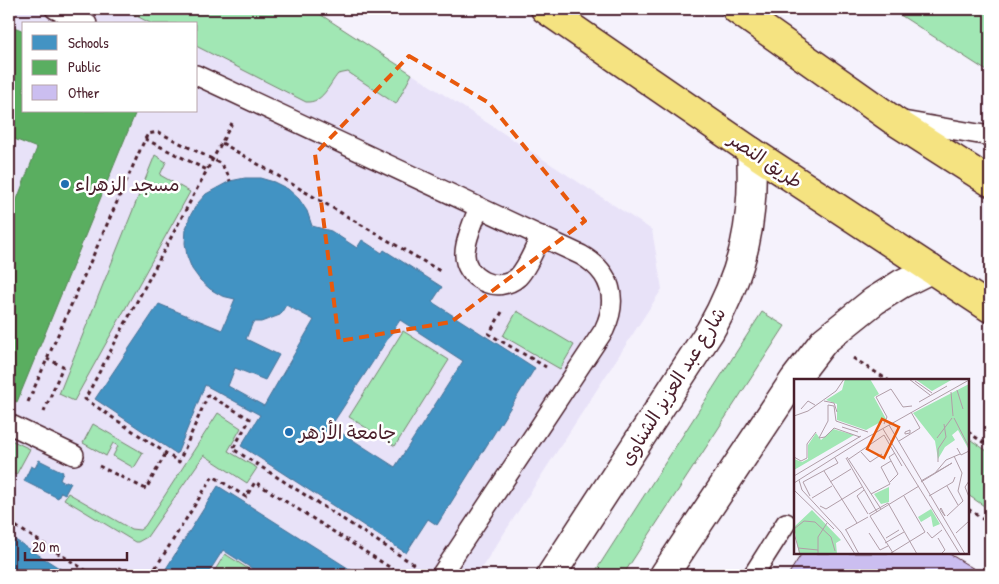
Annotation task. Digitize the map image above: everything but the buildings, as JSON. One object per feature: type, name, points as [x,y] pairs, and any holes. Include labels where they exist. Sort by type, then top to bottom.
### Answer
[{"type":"highway","name":"طريق النصر","points":[[544,9],[751,151],[990,308]]},
{"type":"highway","points":[[736,9],[893,120],[990,182]]},
{"type":"street","name":"شارع عبد العزيز الشناوى","points":[[551,575],[710,331],[723,308],[742,257],[748,231],[752,178],[751,151]]},
{"type":"street","points":[[795,379],[824,340],[874,301],[901,284],[931,269]]},
{"type":"street","points":[[664,575],[794,380]]},
{"type":"lane","points":[[55,9],[83,22]]},
{"type":"lane","points":[[198,76],[592,261],[608,281],[612,293],[612,306],[610,318],[604,330],[441,575]]},
{"type":"lane","points":[[893,120],[990,136]]},
{"type":"lane","points":[[479,207],[466,242],[465,253],[466,264],[480,280],[489,284],[510,282],[518,276],[541,236]]},
{"type":"lane","points":[[9,424],[74,455]]},
{"type":"lane","points":[[753,575],[786,523]]},
{"type":"path","points":[[246,98],[85,399],[179,462],[208,395],[250,419],[233,449],[416,565]]},
{"type":"path","points":[[26,407],[148,134],[158,132],[213,159],[223,166],[230,181]]},
{"type":"path","points":[[145,139],[208,170]]},
{"type":"path","points":[[222,143],[444,273]]},
{"type":"path","points":[[504,308],[489,334],[570,381]]},
{"type":"path","points":[[824,340],[886,379]]},
{"type":"path","points":[[34,435],[63,366],[47,359]]},
{"type":"path","points":[[878,379],[880,375]]},
{"type":"path","points":[[969,433],[990,447]]},
{"type":"path","points":[[74,455],[146,489],[166,452]]},
{"type":"path","points":[[151,575],[213,476],[246,497],[255,482],[402,575]]},
{"type":"path","points":[[969,510],[990,524]]},
{"type":"path","points":[[9,522],[93,575]]},
{"type":"path","points":[[114,575],[119,568],[131,575]]},
{"type":"highlighted area","points":[[409,56],[489,103],[585,221],[451,322],[339,341],[315,154]]},
{"type":"shaded area","name":"جامعة الأزهر","points":[[9,9],[312,9],[652,230],[662,289],[477,575],[9,575]]},
{"type":"green space","points":[[123,9],[312,9],[412,74],[396,104],[348,72],[338,74],[325,93],[317,100],[306,102],[198,47],[198,22],[148,22]]},
{"type":"green space","points":[[891,9],[990,9],[990,73]]},
{"type":"green space","points":[[155,155],[166,162],[160,175],[190,192],[74,401],[59,394]]},
{"type":"green space","points":[[517,311],[574,345],[560,369],[503,336]]},
{"type":"green space","points":[[762,312],[785,326],[623,575],[593,575]]},
{"type":"green space","points":[[403,331],[449,360],[395,446],[349,417]]},
{"type":"green space","points":[[218,413],[241,428],[228,451],[257,468],[247,483],[204,455],[147,537],[138,542],[135,542],[64,499],[68,493],[131,529],[140,530],[145,526]]},
{"type":"green space","points":[[93,424],[143,453],[134,468],[113,456],[118,446],[113,443],[106,456],[83,443]]},
{"type":"green space","points":[[9,439],[30,449],[16,475],[9,471]]},
{"type":"green space","points":[[969,439],[990,453],[990,510],[969,496]]},
{"type":"green space","points":[[225,554],[258,575],[212,575]]},
{"type":"place","name":"مسجد الزهراء","points":[[65,184]]},
{"type":"place","name":"جامعة الأزهر","points":[[289,432]]}]
